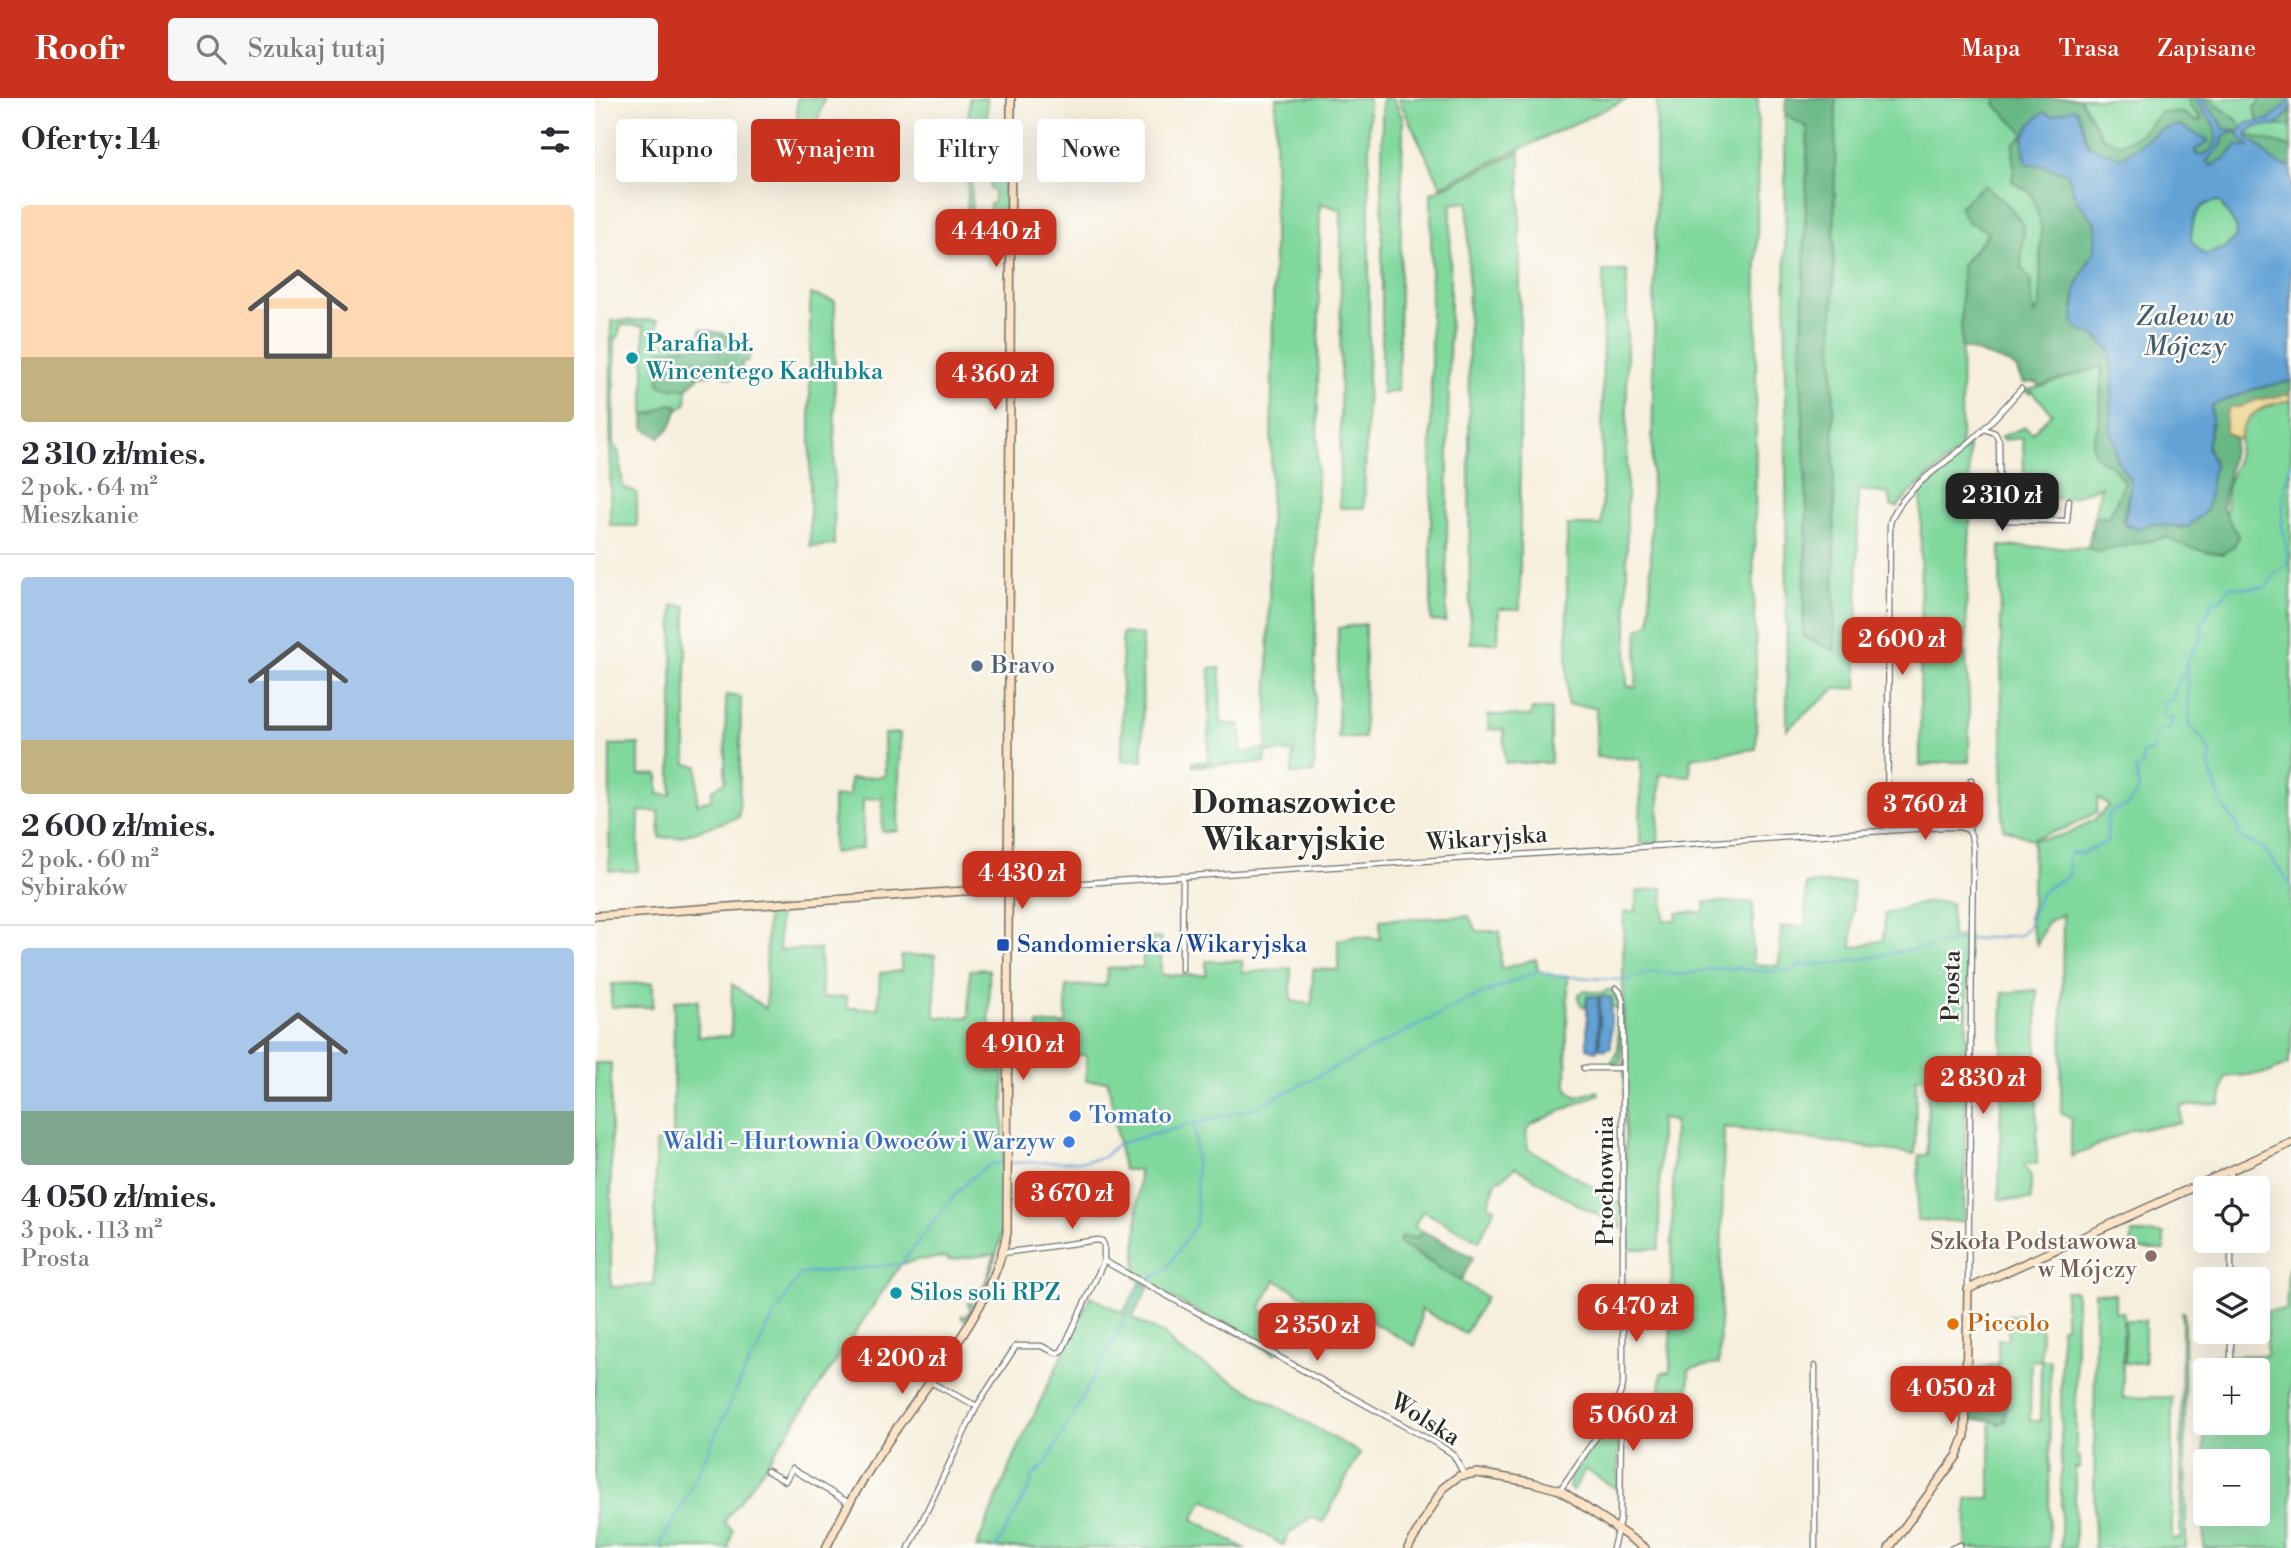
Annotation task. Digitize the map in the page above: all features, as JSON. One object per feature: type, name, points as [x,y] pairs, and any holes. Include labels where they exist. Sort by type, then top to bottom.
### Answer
[{"type":"street","points":[[826,1548],[849,1503],[895,1430],[978,1312],[993,1281],[1002,1252],[1008,1212],[1011,98]]},
{"type":"street","points":[[1887,831],[1890,523],[1897,507],[1984,429],[2021,389]]},
{"type":"street","points":[[1984,429],[1995,433],[1999,441],[2000,520],[2067,521],[2069,500]]},
{"type":"street","name":"Prosta","points":[[1889,1548],[1963,1445],[1968,1289],[1973,846],[1968,830],[1973,819],[1971,780]]},
{"type":"street","name":"Wikaryjska","points":[[1008,888],[1887,831],[1957,827],[1968,830]]},
{"type":"street","points":[[1182,969],[1183,876]]},
{"type":"street","points":[[595,916],[1008,888]]},
{"type":"street","name":"Prochownia","points":[[1560,1490],[1614,1410],[1621,1393],[1624,1365],[1623,1000],[1616,988]]},
{"type":"street","points":[[1584,1068],[1623,1068]]},
{"type":"street","points":[[1968,1289],[2291,1143]]},
{"type":"street","points":[[2231,1170],[2231,1176]]},
{"type":"street","points":[[909,1548],[977,1406],[1016,1346],[1041,1346],[1058,1353],[1062,1351],[1104,1261],[1104,1245],[1098,1240],[1002,1252]]},
{"type":"street","name":"Wolska","points":[[1104,1261],[1439,1445],[1453,1454],[1464,1474]]},
{"type":"street","points":[[1815,1366],[1815,1548]]},
{"type":"street","points":[[930,1381],[977,1406]]},
{"type":"street","name":"Prochownia","points":[[1613,1548],[1620,1519],[1621,1423],[1614,1410]]},
{"type":"street","points":[[767,1471],[785,1482],[792,1469],[849,1503]]},
{"type":"street","points":[[1408,1548],[1440,1492],[1451,1480],[1464,1474],[1487,1473],[1560,1490],[1646,1548]]},
{"type":"street","points":[[1952,1548],[1961,1545]]},
{"type":"green space","points":[[797,98],[825,98],[818,119],[797,119]]},
{"type":"green space","points":[[969,98],[987,98],[987,119],[969,119]]},
{"type":"green space","points":[[1276,98],[1369,98],[1369,341],[1364,508],[1340,508],[1341,210],[1320,203],[1314,772],[1292,774],[1293,752],[1266,752],[1265,763],[1193,766],[1193,762],[1208,762],[1210,668],[1220,668],[1221,723],[1241,725],[1242,753],[1267,748]]},
{"type":"green space","points":[[1382,98],[1393,98],[1403,119],[1398,391],[1382,394]]},
{"type":"green space","points":[[1398,98],[1629,98],[1441,186]]},
{"type":"green space","points":[[1657,98],[1758,98],[1753,574],[1756,749],[1691,758],[1690,776],[1660,774],[1658,843],[1640,844],[1641,759],[1596,757],[1596,707],[1567,705],[1567,525],[1602,525],[1603,271],[1627,271],[1627,686],[1636,687],[1638,630],[1650,623]]},
{"type":"green space","points":[[1786,98],[1836,98],[1833,324],[1835,651],[1803,636],[1807,510],[1801,375],[1808,128],[1785,114]]},
{"type":"green space","points":[[1836,98],[1997,98],[1995,105],[2025,133],[2013,145],[2012,181],[2032,194],[2041,225],[2040,305],[2034,316],[2030,280],[2021,267],[2024,225],[1989,232],[1962,265],[1961,449],[1917,486],[1897,507],[1891,506],[1890,494],[1858,490],[1857,688],[1835,689],[1787,729],[1785,114],[1808,128],[1801,375],[1807,510],[1803,636],[1834,651],[1833,324]]},
{"type":"green space","points":[[1997,98],[2080,98],[2102,138],[2121,144],[2142,133],[2161,112],[2183,113],[2197,122],[2202,118],[2191,108],[2187,98],[2207,98],[2236,119],[2247,135],[2291,147],[2291,166],[2277,165],[2267,157],[2224,160],[2210,166],[2201,164],[2195,150],[2208,140],[2179,125],[2160,130],[2123,157],[2118,157],[2088,145],[2077,110],[2052,116],[2025,134],[1995,105]]},
{"type":"green space","points":[[2080,98],[2187,98],[2208,130],[2161,112],[2142,133],[2121,145],[2102,138]]},
{"type":"green space","points":[[2207,98],[2262,98],[2254,108],[2260,125],[2291,126],[2291,147],[2247,135],[2236,119]]},
{"type":"green space","points":[[2262,98],[2291,98],[2291,126],[2260,126],[2254,108]]},
{"type":"green space","points":[[2023,136],[2028,164],[2067,173],[2074,194],[2092,217],[2096,228],[2095,249],[2078,282],[2073,308],[2090,333],[2105,344],[2111,354],[2113,376],[2110,431],[2115,443],[2116,458],[2131,482],[2123,519],[2127,526],[2159,524],[2182,528],[2206,511],[2214,464],[2207,447],[2212,421],[2211,408],[2254,389],[2291,381],[2290,395],[2230,407],[2226,432],[2235,439],[2222,508],[2238,536],[2235,545],[2223,554],[2194,549],[2167,537],[2097,552],[2088,548],[2094,517],[2109,517],[2124,482],[2113,466],[2095,455],[2092,446],[2099,421],[2102,366],[2040,386],[2036,382],[2023,383],[2016,368],[2008,363],[1961,347],[1962,265],[1989,232],[1968,222],[1959,207],[1984,185],[2008,205],[2024,225],[2021,267],[2030,280],[2034,315],[2040,305],[2041,225],[2032,194],[2012,181],[2013,144]]},
{"type":"green space","points":[[1520,152],[1520,609],[1499,609],[1498,643],[1470,643],[1468,202],[1451,204],[1446,622],[1431,621],[1431,193]]},
{"type":"green space","points":[[968,182],[972,182],[972,233],[979,240],[1001,242],[967,243]]},
{"type":"green space","points":[[990,182],[1006,182],[1006,231],[1002,235],[993,235],[990,232],[990,204],[994,202],[994,191],[990,189]]},
{"type":"green space","points":[[2217,201],[2237,228],[2236,236],[2225,248],[2204,255],[2191,240],[2192,226],[2199,210]]},
{"type":"green space","points":[[810,294],[835,301],[834,545],[810,547]]},
{"type":"green space","points":[[658,320],[658,343],[687,342],[687,347],[664,350],[668,388],[687,389],[686,404],[678,410],[677,405],[644,415],[644,326],[622,325],[619,336],[615,338],[613,444],[619,453],[623,487],[637,493],[637,526],[610,526],[611,321]]},
{"type":"green space","points":[[701,329],[726,334],[728,340],[742,342],[750,349],[749,360],[742,363],[742,373],[731,379],[714,367],[712,374],[699,376],[687,389],[660,385],[656,354],[664,350],[700,346]]},
{"type":"green space","points":[[2102,365],[2099,421],[2092,446],[2103,462],[2113,466],[2124,482],[2109,517],[2094,517],[2101,486],[2071,498],[2025,499],[2023,438],[2002,440],[2001,437],[2025,427],[2032,433],[2052,413],[2032,392],[2030,394],[2025,391]]},
{"type":"green space","points":[[2291,400],[2291,1049],[2288,1064],[2268,1073],[2225,1077],[2220,1104],[2181,1106],[2181,1123],[2132,1130],[2071,1157],[2071,1118],[2061,1113],[2063,914],[2047,922],[2037,945],[2029,917],[2032,904],[2033,839],[2054,837],[2075,830],[2094,820],[2109,806],[2098,797],[2097,812],[2069,827],[2031,839],[2003,828],[2000,546],[2088,548],[2097,552],[2167,537],[2178,544],[2238,536],[2225,517],[2228,483],[2236,462],[2242,426],[2255,412]]},
{"type":"green space","points":[[669,404],[677,405],[677,409],[666,431],[659,437],[644,428],[644,415],[654,413]]},
{"type":"green space","points":[[1969,446],[1970,526],[1965,647],[1969,697],[1969,762],[1943,762],[1920,766],[1921,487]]},
{"type":"green space","points":[[673,605],[686,606],[686,764],[698,766],[697,804],[711,799],[712,790],[725,782],[726,695],[741,697],[739,817],[679,837],[660,838],[659,812],[639,811],[638,871],[609,871],[610,745],[639,744],[639,775],[658,774],[658,794],[671,795]]},
{"type":"green space","points":[[1365,624],[1364,738],[1338,738],[1338,628]]},
{"type":"green space","points":[[1122,633],[1142,635],[1143,761],[1122,761]]},
{"type":"green space","points":[[1532,709],[1551,709],[1551,763],[1505,763],[1504,730],[1488,729],[1488,715],[1531,716]]},
{"type":"green space","points":[[900,733],[898,831],[882,831],[883,798],[863,799],[863,848],[833,853],[833,797],[849,796],[850,779],[885,776],[884,734]]},
{"type":"green space","points":[[1853,882],[1852,948],[1883,940],[1885,914],[1926,903],[1951,903],[1952,937],[1968,936],[1964,1221],[1917,1221],[1919,1155],[1927,1155],[1928,1078],[1916,1078],[1915,1154],[1724,1127],[1719,1364],[1689,1369],[1688,1426],[1670,1429],[1670,1413],[1623,1416],[1618,1409],[1623,1397],[1660,1396],[1661,1373],[1670,1372],[1674,1121],[1660,1119],[1659,1249],[1627,1249],[1624,912],[1636,911],[1636,892],[1663,888],[1664,920],[1676,920],[1677,913],[1704,912],[1705,902],[1753,902],[1753,964],[1779,966],[1781,927],[1805,926],[1806,884]]},
{"type":"green space","points":[[779,909],[779,950],[820,949],[822,998],[847,997],[847,1008],[878,1008],[880,973],[901,971],[901,956],[935,955],[935,1017],[969,1017],[970,970],[989,969],[990,1071],[1004,1072],[1003,1220],[1000,1242],[985,1289],[965,1321],[961,1317],[966,1317],[971,1308],[969,1302],[974,1305],[995,1254],[948,1260],[947,1257],[918,1260],[901,1264],[764,1468],[724,1522],[733,1530],[728,1547],[730,1548],[595,1548],[595,1063],[611,1063],[611,1287],[654,1285],[656,1142],[673,1142],[674,1001],[698,1000],[698,1037],[731,1036],[732,984],[766,1009],[767,910]]},
{"type":"green space","points":[[1469,916],[1477,931],[1500,931],[1501,969],[1536,959],[1538,971],[1555,976],[1568,976],[1566,1083],[1569,1091],[1576,1097],[1597,1091],[1599,1094],[1532,1124],[1526,1132],[1528,1149],[1622,1204],[1622,1228],[1515,1167],[1501,1180],[1497,1179],[1488,1205],[1495,1208],[1479,1241],[1423,1211],[1414,1226],[1422,1231],[1418,1237],[1402,1237],[1400,1244],[1486,1297],[1465,1334],[1421,1309],[1415,1346],[1336,1302],[1330,1311],[1275,1280],[1260,1309],[1290,1327],[1275,1354],[1135,1278],[1139,1170],[1123,1170],[1108,1081],[1086,1081],[1086,1055],[1066,1055],[1066,986],[1106,985],[1107,968],[1143,967],[1143,939],[1161,938],[1161,975],[1206,975],[1206,961],[1242,961],[1243,973],[1291,968],[1291,1001],[1312,1004],[1313,969],[1338,970],[1338,940],[1356,936],[1380,939],[1380,920]]},
{"type":"green space","points":[[653,983],[653,1007],[611,1007],[612,984]]},
{"type":"green space","points":[[1614,990],[1621,1006],[1621,1058],[1614,1066],[1611,1065],[1618,1049],[1617,1008],[1612,1007],[1612,997],[1587,996],[1586,1007],[1582,1006],[1578,999],[1579,994],[1584,991],[1604,993]]},
{"type":"green space","points":[[2037,990],[2037,1164],[2024,1164],[2031,1177],[2031,1200],[1999,1199],[2003,993]]},
{"type":"green space","points":[[1038,1024],[1063,1024],[1063,1065],[1038,1065]]},
{"type":"green space","points":[[1422,1231],[1473,1257],[1461,1281],[1399,1243],[1401,1237],[1418,1237]]},
{"type":"green space","points":[[2132,1233],[2164,1234],[2164,1250],[2131,1250]]},
{"type":"green space","points":[[2288,1268],[2291,1268],[2291,1548],[2204,1548],[2204,1526],[2270,1526],[2270,1449],[2204,1449],[2204,1435],[2270,1435],[2270,1358],[2204,1356],[2267,1355],[2267,1344],[2270,1344],[2270,1311],[2286,1310]]},
{"type":"green space","points":[[1140,1283],[1148,1288],[1132,1318],[1164,1334],[1177,1349],[1360,1453],[1323,1522],[1311,1517],[1289,1534],[1283,1545],[1205,1499],[1193,1519],[1244,1548],[976,1548],[1015,1455],[1090,1296],[1123,1313]]},
{"type":"green space","points":[[2065,1291],[2076,1291],[2076,1455],[2080,1458],[2080,1468],[2075,1468],[2075,1548],[2061,1548],[2061,1327],[2065,1327]]},
{"type":"green space","points":[[2095,1292],[2115,1294],[2115,1312],[2123,1312],[2123,1398],[2172,1397],[2172,1539],[2180,1538],[2183,1495],[2184,1312],[2186,1548],[2094,1548]]},
{"type":"green space","points":[[2008,1315],[2020,1315],[2020,1322],[2041,1326],[2041,1360],[2050,1360],[2049,1548],[1966,1548],[1967,1498],[1990,1498],[1990,1420],[1999,1424],[1998,1339],[2008,1339]],"holes":[[[2031,1360],[2041,1361],[2040,1421],[2030,1421]]]},
{"type":"green space","points":[[2125,1320],[2145,1320],[2145,1363],[2125,1363]]},
{"type":"green space","points":[[1998,1363],[1998,1373],[2006,1373],[2008,1384],[2005,1421],[1999,1424],[1990,1420],[1969,1420],[1970,1371]]},
{"type":"green space","points":[[1616,1415],[1619,1420],[1618,1490],[1585,1469],[1573,1491],[1569,1488],[1570,1479]]},
{"type":"sand","points":[[2291,394],[2291,400],[2257,411],[2246,423],[2239,440],[2226,432],[2226,416],[2230,407]]},
{"type":"water","name":"Zalew w Mójczy","points":[[2195,98],[2202,98],[2224,129],[2240,131],[2246,123],[2269,120],[2291,100],[2291,110],[2278,125],[2255,127],[2246,136],[2274,161],[2291,166],[2291,381],[2254,389],[2213,405],[2207,447],[2214,464],[2206,511],[2188,527],[2150,524],[2137,529],[2124,523],[2131,482],[2116,458],[2115,443],[2110,431],[2113,376],[2110,351],[2098,337],[2078,329],[2073,320],[2076,287],[2095,249],[2096,224],[2077,201],[2067,173],[2028,164],[2024,141],[2032,123],[2044,112],[2052,116],[2073,108],[2081,120],[2088,145],[2118,157],[2123,157],[2160,130],[2179,125],[2208,140],[2195,150],[2196,155],[2203,154],[2210,151],[2217,137],[2214,125]],"holes":[[[2232,132],[2238,133],[2241,140],[2251,147],[2237,145],[2224,160],[2210,166],[2207,161],[2221,146],[2224,136]],[[2217,201],[2237,228],[2236,236],[2225,248],[2204,255],[2191,240],[2193,220],[2199,209]]]},
{"type":"water","points":[[1587,997],[1598,997],[1596,1051],[1587,1048]]},
{"type":"water","points":[[1600,997],[1611,997],[1611,1048],[1606,1050],[1600,1048]]},
{"type":"waterway","points":[[1010,1163],[1086,1161],[1104,1157],[1117,1144],[1257,1107],[1468,1000],[1538,971],[1555,976],[1626,980],[1653,972],[1681,975],[1711,969],[1739,968],[1791,971],[1800,965],[1840,963],[1964,940],[2020,935],[2030,922],[2040,895],[2069,876],[2068,860],[2072,852],[2082,854],[2107,842],[2108,816],[2113,810],[2127,806],[2139,789],[2136,769],[2143,764],[2142,753],[2153,751],[2155,735],[2159,730],[2169,729],[2173,721],[2171,717],[2164,718],[2163,703],[2173,698],[2178,682],[2187,669],[2186,662],[2201,639],[2202,624],[2213,601],[2221,599],[2230,586],[2266,587],[2278,571],[2288,565],[2282,528],[2284,492],[2291,464]]},
{"type":"waterway","points":[[2187,669],[2189,726],[2202,738],[2211,754],[2209,767],[2223,807],[2238,825],[2238,836],[2265,850],[2291,885]]},
{"type":"waterway","points":[[996,1548],[1032,1483],[1032,1477],[1047,1462],[1143,1286],[1147,1280],[1165,1271],[1196,1224],[1195,1124]]},
{"type":"waterway","points":[[658,1548],[685,1501],[749,1362],[759,1349],[764,1333],[800,1274],[901,1264],[966,1183],[988,1166],[1004,1163]]},
{"type":"place","name":"Parafia bł. Wincentego Kadłubka","points":[[632,358]]},
{"type":"place","name":"Bravo","points":[[977,666]]},
{"type":"place","name":"Sandomierska / Wikaryjska","points":[[1003,945]]},
{"type":"place","name":"Tomato","points":[[1075,1116]]},
{"type":"place","name":"Waldi - Hurtownia Owoców i Warzyw","points":[[1069,1142]]},
{"type":"place","name":"Szkoła Podstawowa w Mójczy","points":[[2151,1256]]},
{"type":"place","name":"Silos soli RPZ","points":[[896,1293]]},
{"type":"place","name":"Piccolo","points":[[1953,1324]]},
{"type":"district","name":"Domaszowice Wikaryjskie","points":[[1294,822]]}]
